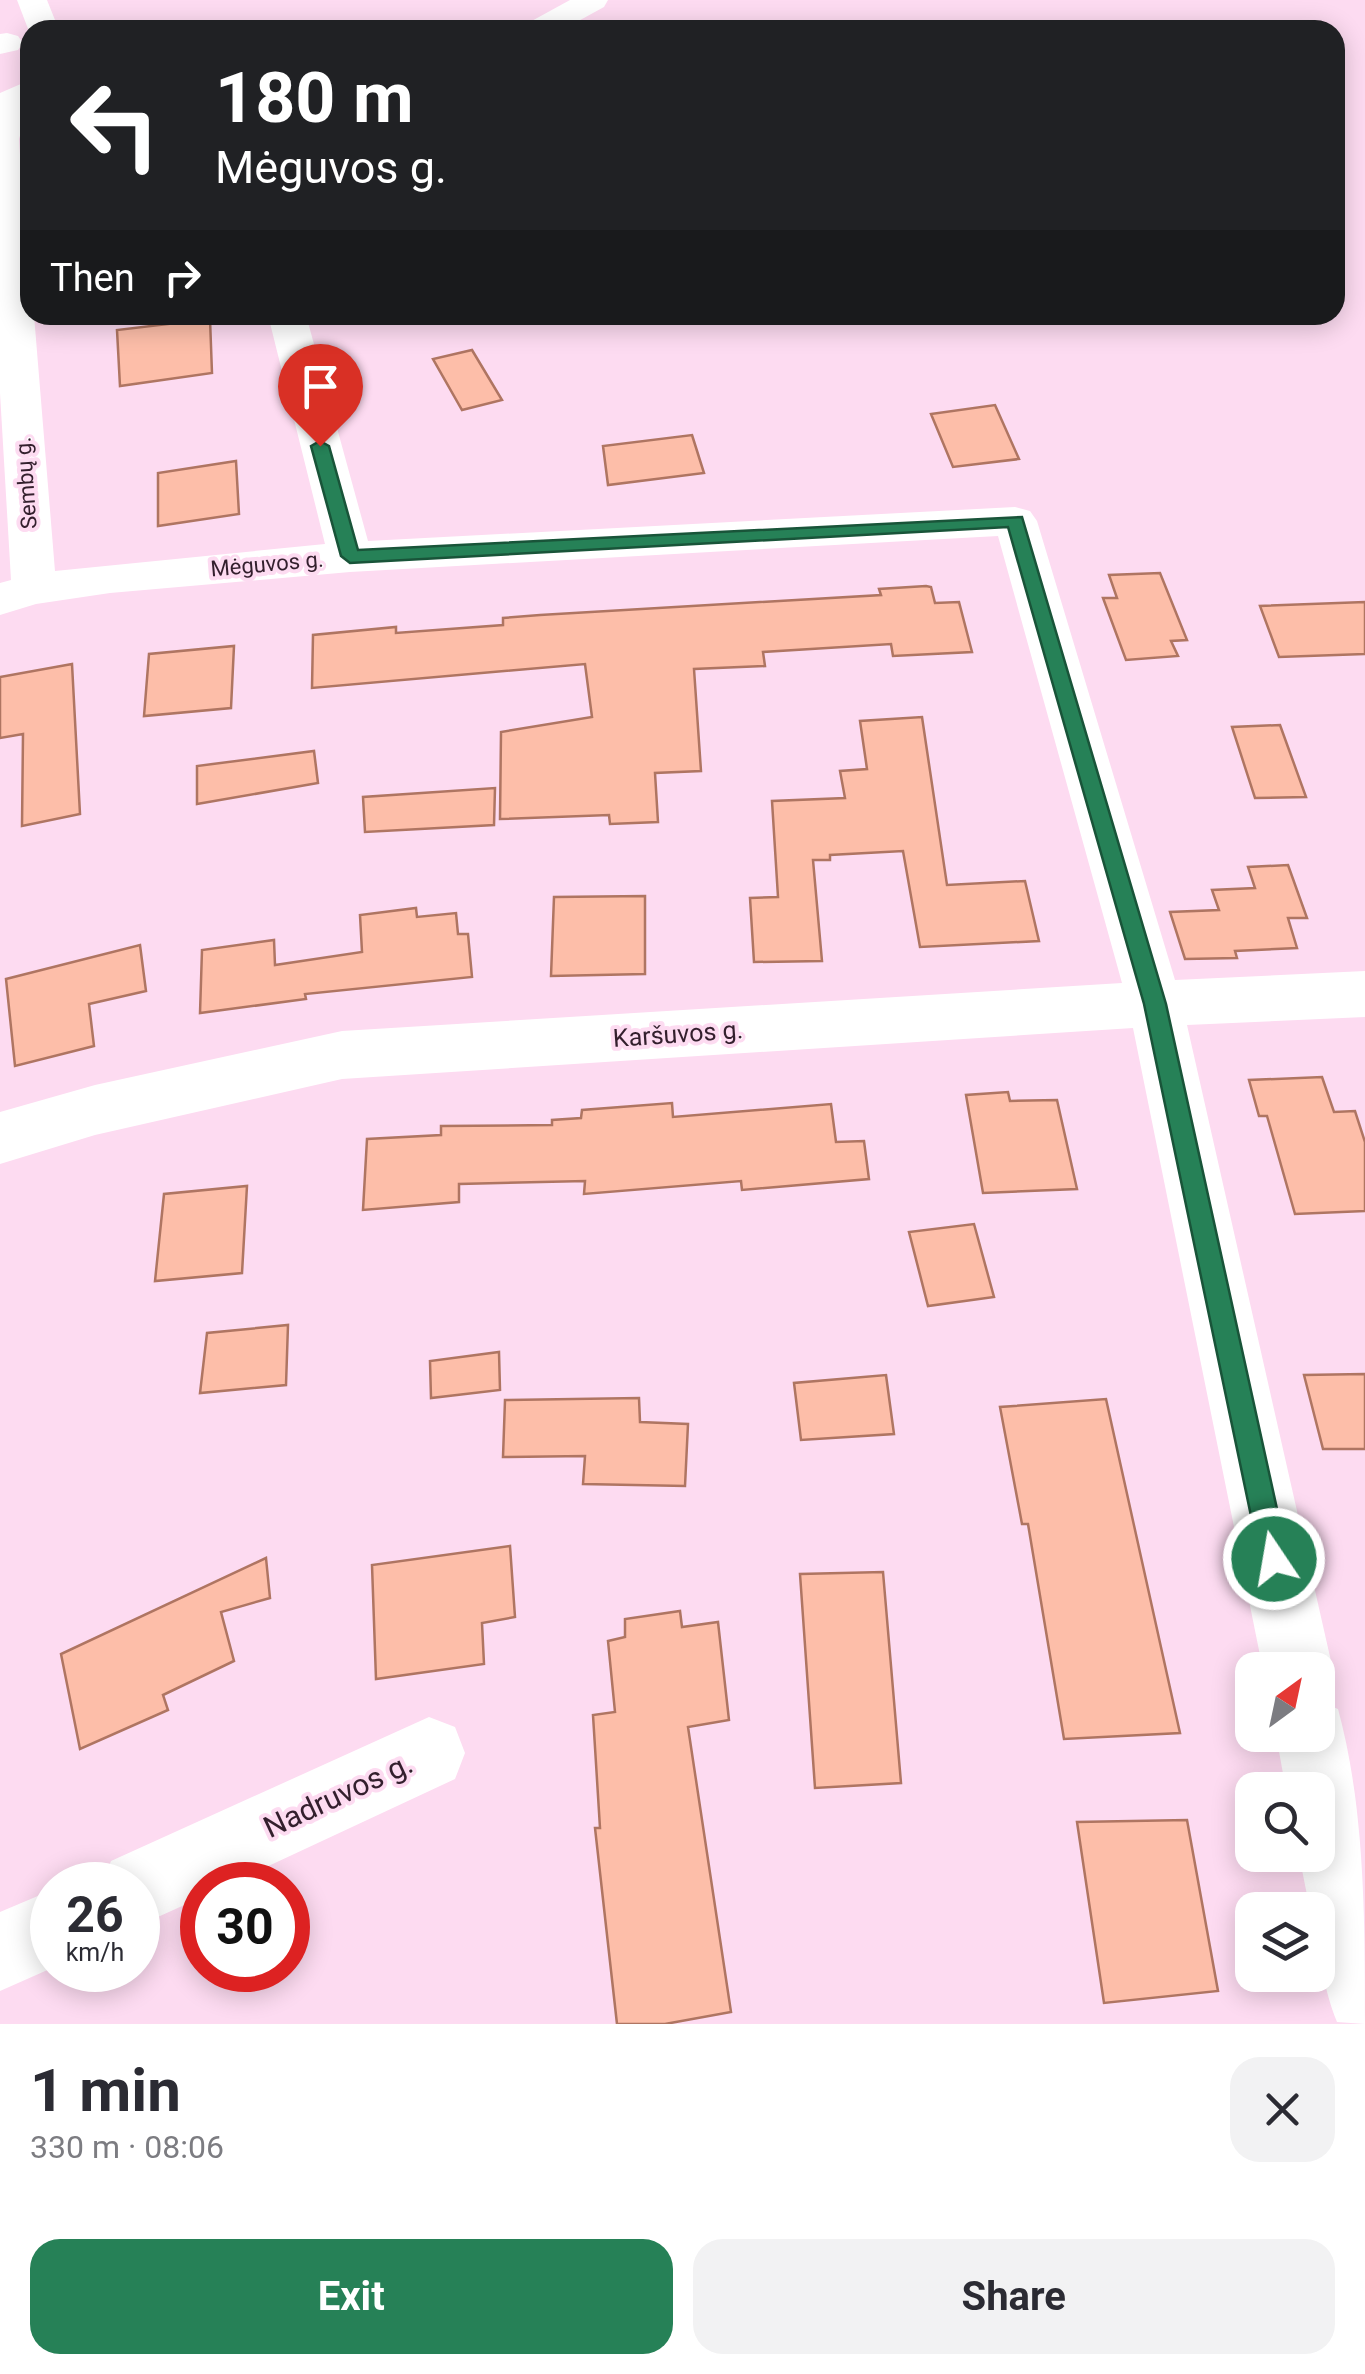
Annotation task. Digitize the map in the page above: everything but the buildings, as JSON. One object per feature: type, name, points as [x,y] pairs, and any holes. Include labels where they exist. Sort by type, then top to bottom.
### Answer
[{"type":"street","points":[[557,20],[593,0]]},
{"type":"street","name":"Sembų g.","points":[[17,594],[2,139],[13,98],[20,95]]},
{"type":"street","points":[[290,325],[350,556]]},
{"type":"street","name":"Mėguvos g.","points":[[17,594],[110,578],[350,556],[1015,521],[1155,1004]]},
{"type":"street","name":"Karšuvos g.","points":[[0,1138],[95,1110],[342,1055],[1365,994]]},
{"type":"street","points":[[1155,1004],[1294,1652]]},
{"type":"street","points":[[1315,1752],[1365,1994]]},
{"type":"street","name":"Nadruvos g.","points":[[160,1878],[429,1753]]},
{"type":"street","points":[[0,1952],[30,1938]]},
{"type":"route","points":[[320,446],[350,556],[1015,521],[1155,1004],[1274,1559]]}]
